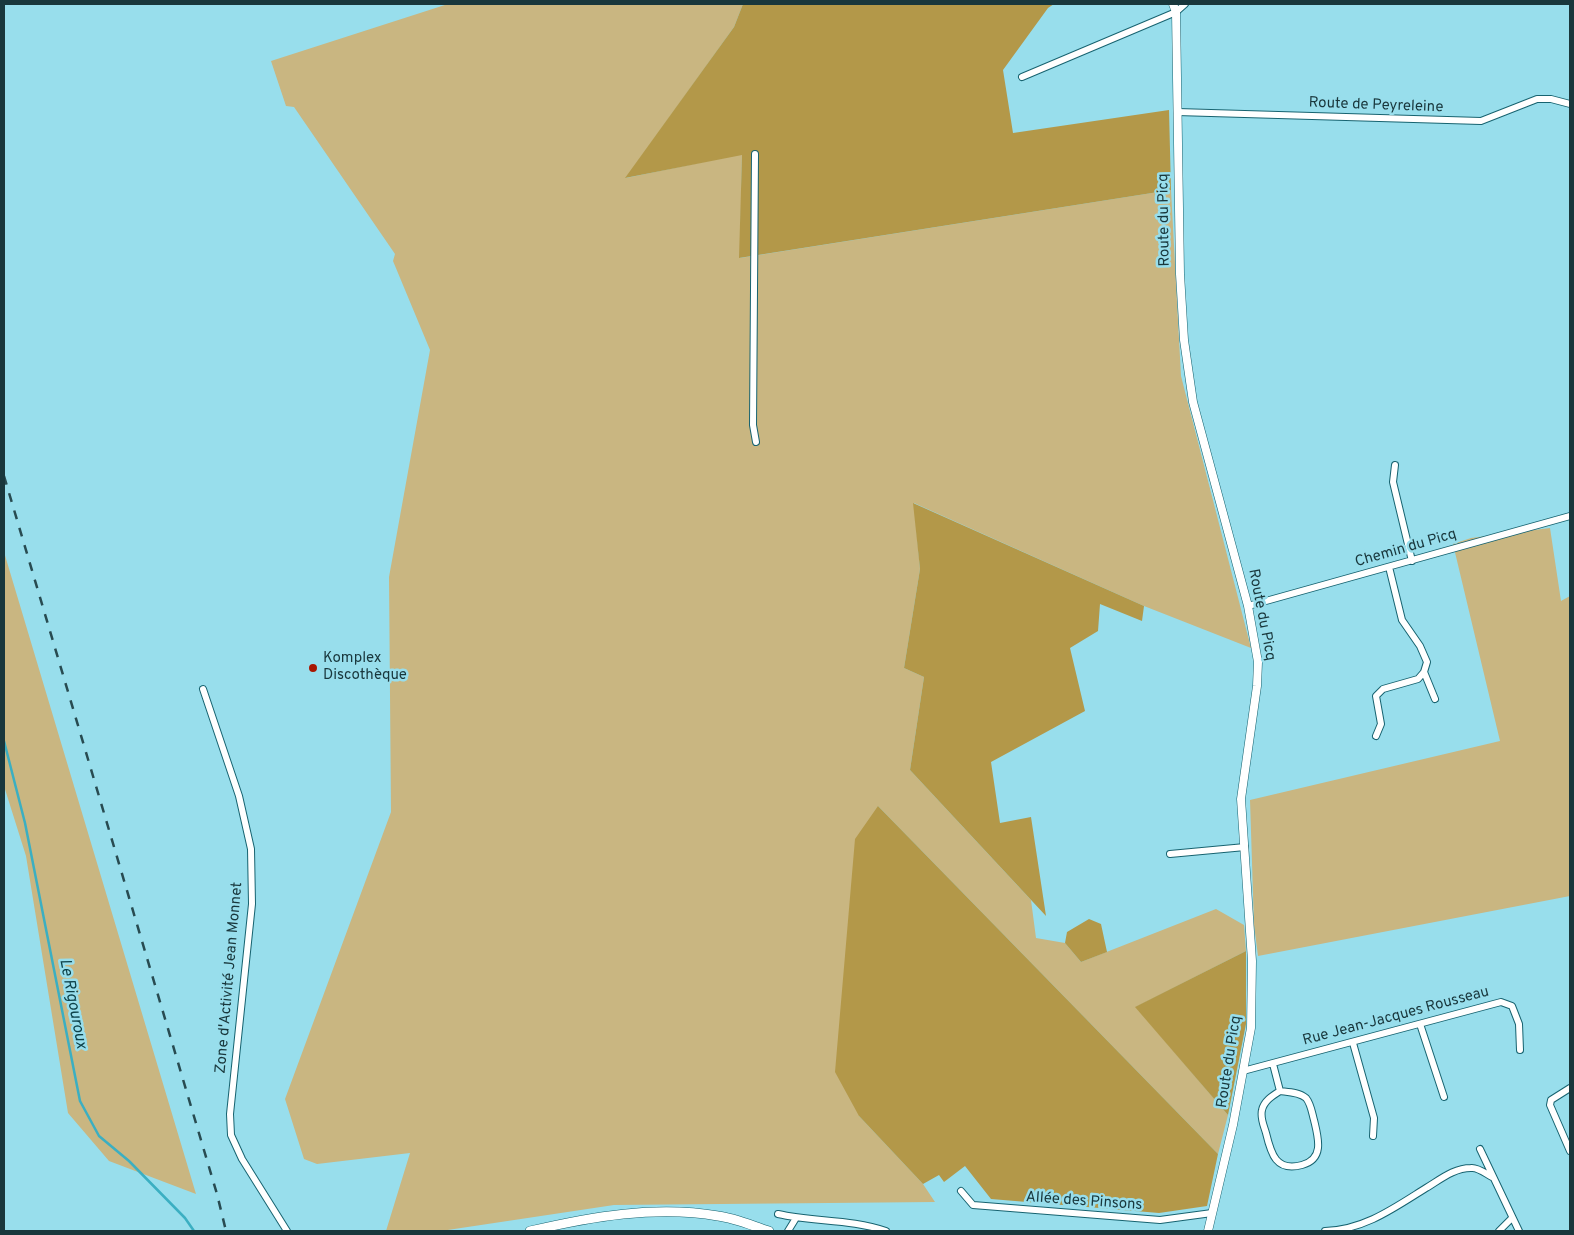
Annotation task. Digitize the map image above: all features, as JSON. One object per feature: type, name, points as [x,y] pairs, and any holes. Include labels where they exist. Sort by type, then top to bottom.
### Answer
[{"type":"main road","points":[[530,1231],[614,1215],[678,1212],[718,1216],[769,1231]]},
{"type":"street","points":[[1022,77],[1185,4]]},
{"type":"street","name":"Route du Picq","points":[[1175,8],[1180,274],[1188,371],[1193,402],[1248,606],[1258,667],[1258,686],[1241,799],[1252,961],[1251,1028],[1234,1125],[1208,1231]]},
{"type":"street","name":"Route de Peyreleine","points":[[1177,112],[1481,121],[1537,99],[1551,98],[1570,104]]},
{"type":"street","points":[[755,154],[753,425],[756,442]]},
{"type":"street","points":[[1394,465],[1393,482],[1412,561]]},
{"type":"street","name":"Chemin du Picq","points":[[1248,606],[1570,516]]},
{"type":"street","points":[[1376,736],[1381,724],[1376,696],[1382,689],[1418,679],[1424,672],[1427,662],[1420,646],[1402,620],[1390,567]]},
{"type":"street","points":[[1424,672],[1435,699]]},
{"type":"street","name":"Zone d'Activité Jean Monnet","points":[[203,689],[239,796],[251,849],[252,904],[230,1114],[231,1135],[242,1159],[287,1231]]},
{"type":"street","points":[[1170,854],[1245,847]]},
{"type":"street","name":"Rue Jean-Jacques Rousseau","points":[[1243,1071],[1501,1002],[1512,1006],[1519,1024],[1520,1050]]},
{"type":"street","points":[[1420,1024],[1444,1097]]},
{"type":"street","points":[[1353,1043],[1374,1118],[1373,1136]]},
{"type":"street","points":[[1273,1064],[1280,1091]]},
{"type":"street","points":[[1570,1088],[1551,1100],[1550,1105],[1570,1151]]},
{"type":"street","points":[[1280,1091],[1299,1094],[1309,1104],[1319,1145],[1318,1153],[1312,1160],[1303,1165],[1281,1166],[1274,1161],[1271,1152],[1261,1118],[1262,1110],[1270,1097],[1280,1091]]},
{"type":"street","points":[[1480,1149],[1519,1231]]},
{"type":"street","points":[[1325,1231],[1343,1230],[1364,1224],[1387,1213],[1457,1170],[1474,1167],[1492,1177]]},
{"type":"street","name":"Allée des Pinsons","points":[[961,1191],[972,1206],[1160,1220],[1212,1213]]},
{"type":"street","points":[[778,1214],[796,1218],[866,1224],[886,1231]]},
{"type":"street","points":[[788,1231],[796,1218]]},
{"type":"street","points":[[1499,1231],[1512,1218]]},
{"type":"shaded area","points":[[448,4],[743,4],[734,27],[626,178],[742,154],[740,258],[1171,190],[1181,376],[1251,648],[1144,606],[914,503],[920,569],[904,668],[924,677],[910,770],[1031,900],[1036,938],[1065,943],[1081,962],[1216,909],[1244,925],[1246,951],[1136,1007],[1228,1115],[1218,1154],[878,806],[859,1116],[923,1184],[935,1202],[614,1205],[441,1231],[386,1231],[410,1153],[317,1164],[304,1159],[285,1099],[391,812],[389,577],[430,350],[393,261],[395,254],[294,107],[286,106],[271,61]]},
{"type":"shaded area","points":[[743,4],[1054,4],[1048,8],[1003,70],[1013,133],[1169,110],[1171,190],[739,258],[742,155],[625,178],[734,27]]},
{"type":"shaded area","points":[[913,503],[1144,606],[1142,621],[1100,604],[1098,631],[1070,648],[1085,711],[991,762],[1000,823],[1031,817],[1046,916],[910,770],[924,677],[904,668],[920,569]]},
{"type":"shaded area","points":[[1550,528],[1561,601],[1570,596],[1570,896],[1258,956],[1254,925],[1250,800],[1500,741],[1453,544],[1471,538]]},
{"type":"shaded area","points":[[4,552],[196,1194],[109,1161],[68,1113],[26,856],[4,786]]},
{"type":"shaded area","points":[[878,806],[1218,1154],[1207,1206],[1159,1213],[991,1199],[965,1166],[944,1182],[939,1175],[923,1184],[859,1116],[835,1072],[855,839]]},
{"type":"shaded area","points":[[1089,919],[1101,924],[1107,952],[1081,962],[1065,943],[1067,932]]},
{"type":"shaded area","points":[[1246,951],[1246,1024],[1228,1115],[1135,1007]]},
{"type":"waterway","name":"Le Rigouroux","points":[[4,741],[25,823],[80,1101],[99,1136],[129,1161],[185,1218],[194,1231]]},
{"type":"railway","points":[[4,476],[217,1194],[226,1231]]},
{"type":"place","name":"Komplex Discothèque","points":[[313,668]]}]
